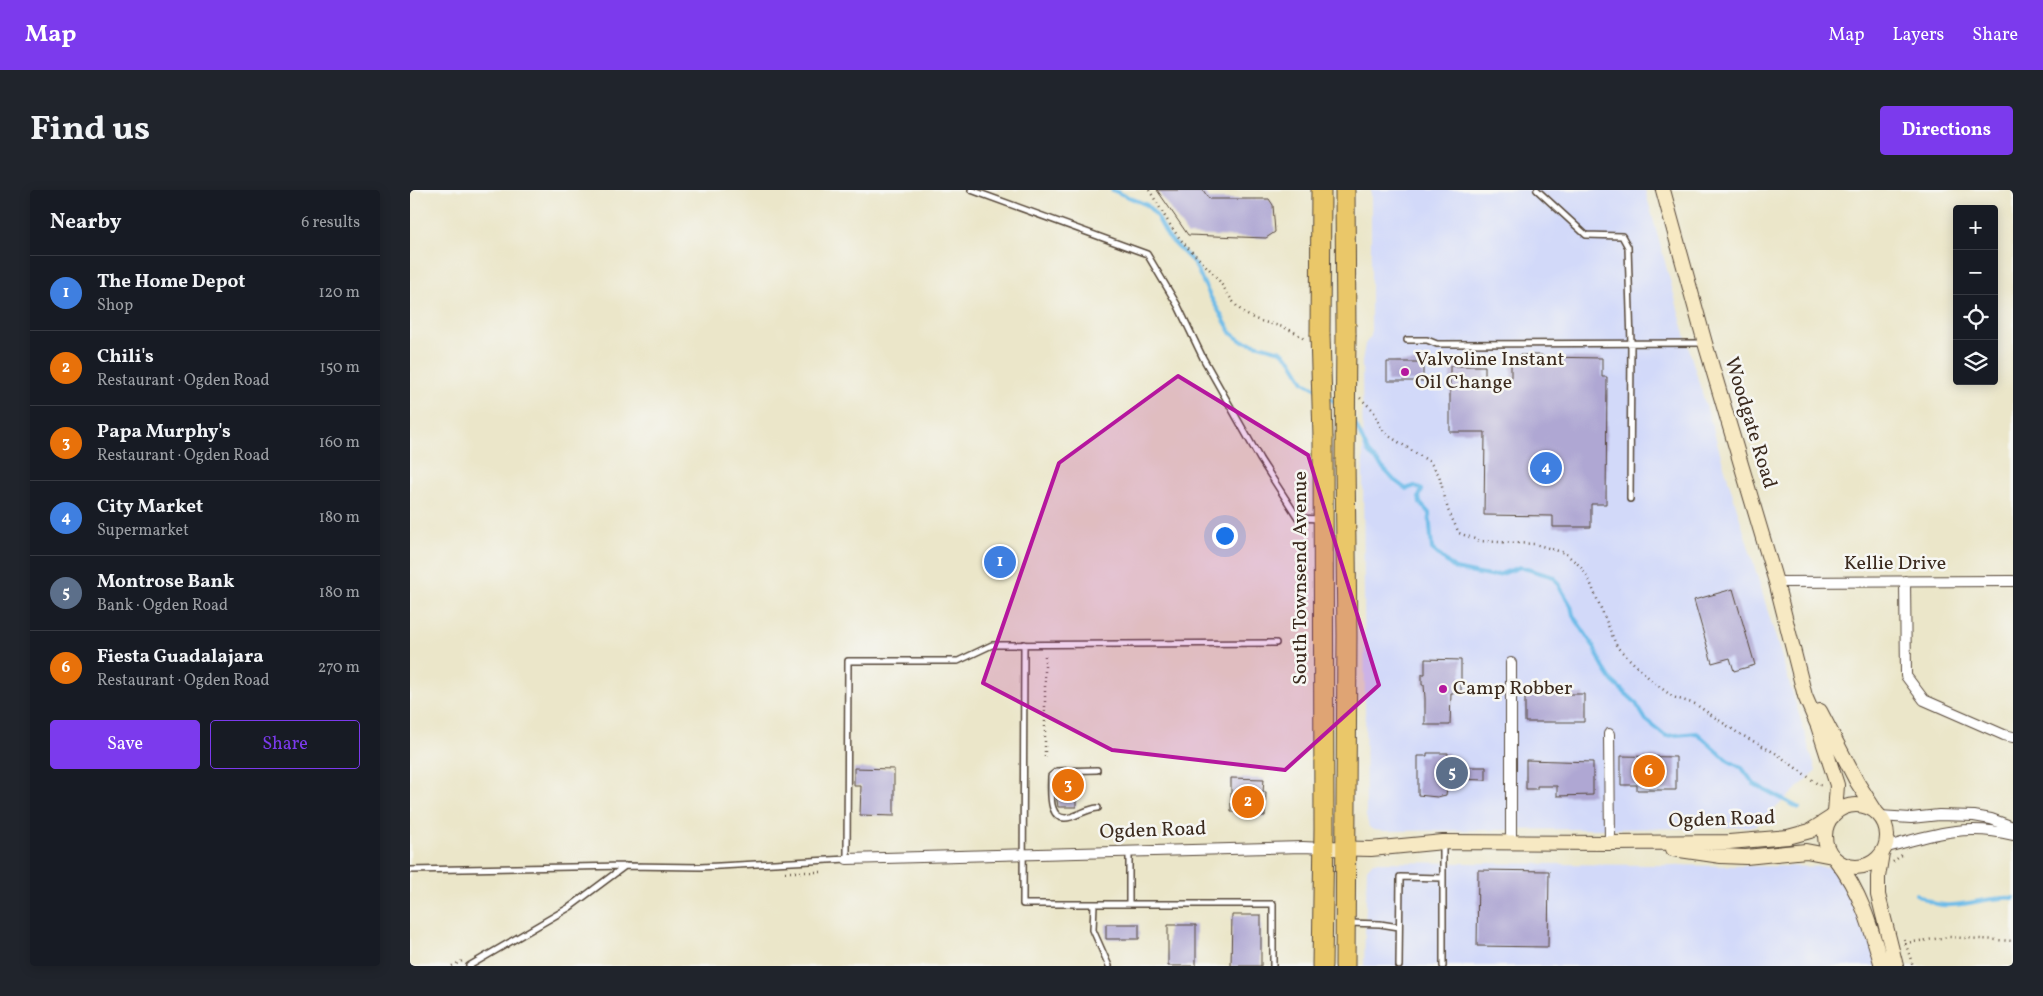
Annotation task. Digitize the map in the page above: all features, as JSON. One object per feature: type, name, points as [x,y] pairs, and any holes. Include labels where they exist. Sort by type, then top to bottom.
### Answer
[{"type":"highway","name":"South Townsend Avenue","points":[[1321,190],[1314,338],[1323,438],[1324,848],[1322,966]]},
{"type":"highway","points":[[1344,966],[1348,635],[1345,460],[1345,190]]},
{"type":"street","name":"Woodgate Road","points":[[1662,190],[1776,582],[1805,696],[1818,726],[1837,785],[1834,815]]},
{"type":"street","points":[[1905,581],[1906,676],[1924,700],[2004,735],[2013,737]]},
{"type":"street","name":"Kellie Drive","points":[[1776,582],[2013,581]]},
{"type":"street","points":[[1511,663],[1511,843]]},
{"type":"street","name":"Woodgate Road","points":[[1798,668],[1857,782],[1878,814]]},
{"type":"street","points":[[1609,734],[1610,843]]},
{"type":"street","points":[[1882,966],[1864,908],[1852,882],[1827,849],[1825,832],[1834,815],[1851,806],[1868,808],[1878,814],[1911,818],[1939,815],[1974,816],[1991,819],[2013,827]]},
{"type":"street","points":[[1878,814],[1886,832],[1886,854],[1878,877],[1878,895],[1896,966]]},
{"type":"street","name":"Ogden Road","points":[[847,859],[1324,848],[1371,849],[1443,842],[1729,842],[1788,837],[1810,831],[1834,815]]},
{"type":"street","points":[[1834,858],[1845,865],[1855,867],[1866,866],[1886,854],[1946,832],[1973,829],[1993,830],[2013,835]]},
{"type":"street","name":"Ogden Road","points":[[1610,843],[1658,847],[1721,856],[1746,857],[1806,851],[1834,858]]},
{"type":"lane","points":[[971,190],[1146,254],[1178,306],[1203,358],[1260,459],[1298,518],[1323,519]]},
{"type":"lane","points":[[1537,190],[1586,235],[1622,236],[1628,247],[1631,343],[1630,499]]},
{"type":"lane","points":[[1407,340],[1427,340],[1438,344],[1705,343]]},
{"type":"lane","points":[[410,870],[626,866],[701,867],[847,859],[848,660],[958,660],[992,645],[1276,643]]},
{"type":"lane","points":[[1024,644],[1023,904],[1273,904],[1273,966]]},
{"type":"lane","points":[[1097,770],[1057,770],[1051,776],[1051,807],[1055,814],[1069,818],[1089,809],[1098,808]]},
{"type":"lane","points":[[1443,842],[1443,966]]},
{"type":"lane","points":[[1129,852],[1129,904]]},
{"type":"lane","points":[[469,966],[570,907],[626,866]]},
{"type":"lane","points":[[1399,966],[1400,877],[1443,878]]},
{"type":"lane","points":[[1094,904],[1093,930],[1109,966]]},
{"type":"lane","points":[[1346,923],[1380,924],[1399,927]]},
{"type":"path","points":[[1150,190],[1178,236],[1217,278],[1238,308],[1249,316],[1266,323],[1280,325],[1314,338]]},
{"type":"path","points":[[1359,397],[1374,410],[1381,428],[1389,436],[1430,462],[1439,475],[1448,510],[1458,533],[1480,541],[1535,544],[1565,552],[1580,566],[1590,582],[1617,647],[1652,681],[1673,698],[1695,704],[1738,733],[1777,754],[1819,785],[1837,785]]},
{"type":"path","points":[[1045,644],[1045,757]]},
{"type":"path","points":[[1886,854],[1908,851]]},
{"type":"path","points":[[1902,936],[1913,966]]},
{"type":"path","points":[[1905,944],[1950,936],[2013,941]]},
{"type":"highlighted area","points":[[1178,376],[1308,455],[1379,685],[1285,770],[1112,750],[983,683],[1059,463]]},
{"type":"shaded area","points":[[1371,190],[1645,190],[1691,356],[1816,771],[1756,826],[1385,831],[1374,830],[1369,827],[1366,816],[1362,361],[1365,344],[1371,336]]},
{"type":"shaded area","points":[[1373,862],[1850,867],[1879,966],[1364,966],[1367,869]]},
{"type":"building","points":[[1157,190],[1203,190],[1209,199],[1269,199],[1273,205],[1275,232],[1266,238],[1188,235]]},
{"type":"building","points":[[1520,355],[1602,358],[1602,377],[1607,377],[1606,504],[1591,504],[1591,527],[1553,527],[1553,516],[1484,515],[1485,432],[1450,432],[1450,366],[1485,366],[1485,380],[1511,380],[1511,362],[1520,362]]},
{"type":"building","name":"Valvoline Instant Oil Change","points":[[1387,362],[1423,362],[1423,381],[1387,381]]},
{"type":"building","points":[[1733,589],[1755,665],[1734,671],[1730,658],[1712,663],[1694,600]]},
{"type":"building","name":"Camp Robber","points":[[1425,659],[1461,660],[1461,693],[1451,693],[1450,725],[1425,725],[1425,698],[1422,674],[1425,674]]},
{"type":"building","points":[[1525,694],[1584,694],[1584,722],[1525,722]]},
{"type":"building","points":[[1427,753],[1448,753],[1448,767],[1486,767],[1486,780],[1448,779],[1446,795],[1437,797],[1418,795],[1418,756],[1427,756]]},
{"type":"building","points":[[1621,756],[1676,757],[1676,790],[1637,790],[1637,785],[1621,785]]},
{"type":"building","points":[[1526,760],[1593,762],[1593,795],[1557,796],[1557,786],[1537,786],[1537,789],[1526,789]]},
{"type":"building","points":[[854,768],[894,769],[894,816],[860,815],[861,786],[854,786]]},
{"type":"building","points":[[1059,775],[1076,775],[1076,807],[1058,807],[1056,794],[1059,794]]},
{"type":"building","points":[[1231,778],[1264,779],[1263,792],[1266,792],[1265,816],[1240,816],[1240,812],[1231,812]]},
{"type":"building","points":[[1478,870],[1549,871],[1548,947],[1477,946]]},
{"type":"building","points":[[1232,915],[1261,915],[1261,966],[1231,966]]},
{"type":"building","points":[[1106,924],[1139,924],[1139,939],[1106,939]]},
{"type":"building","points":[[1168,925],[1196,925],[1196,966],[1168,966]]},
{"type":"waterway","points":[[1112,190],[1147,205],[1156,215],[1168,237],[1194,263],[1232,334],[1240,340],[1281,351],[1291,360],[1304,382],[1315,388]]},
{"type":"waterway","points":[[1327,396],[1339,406]]},
{"type":"waterway","points":[[1353,419],[1368,452],[1394,480],[1406,489],[1415,486],[1422,490],[1419,497],[1420,503],[1429,513],[1432,549],[1455,569],[1489,576],[1520,567],[1554,577],[1571,606],[1573,615],[1594,647],[1612,681],[1635,702],[1646,720],[1666,736],[1697,733],[1727,760],[1742,768],[1754,784],[1799,808]]},
{"type":"waterway","points":[[1916,894],[1937,904],[1945,905],[2013,898]]},
{"type":"place","name":"Valvoline Instant Oil Change","points":[[1405,372]]},
{"type":"place","name":"City Market","points":[[1546,468]]},
{"type":"place","name":"The Home Depot","points":[[1000,562]]},
{"type":"place","name":"Camp Robber","points":[[1443,689]]},
{"type":"place","name":"Fiesta Guadalajara","points":[[1649,771]]},
{"type":"place","name":"Montrose Bank","points":[[1452,773]]},
{"type":"place","name":"Papa Murphy's","points":[[1068,785]]},
{"type":"place","name":"Chili's","points":[[1248,802]]}]
